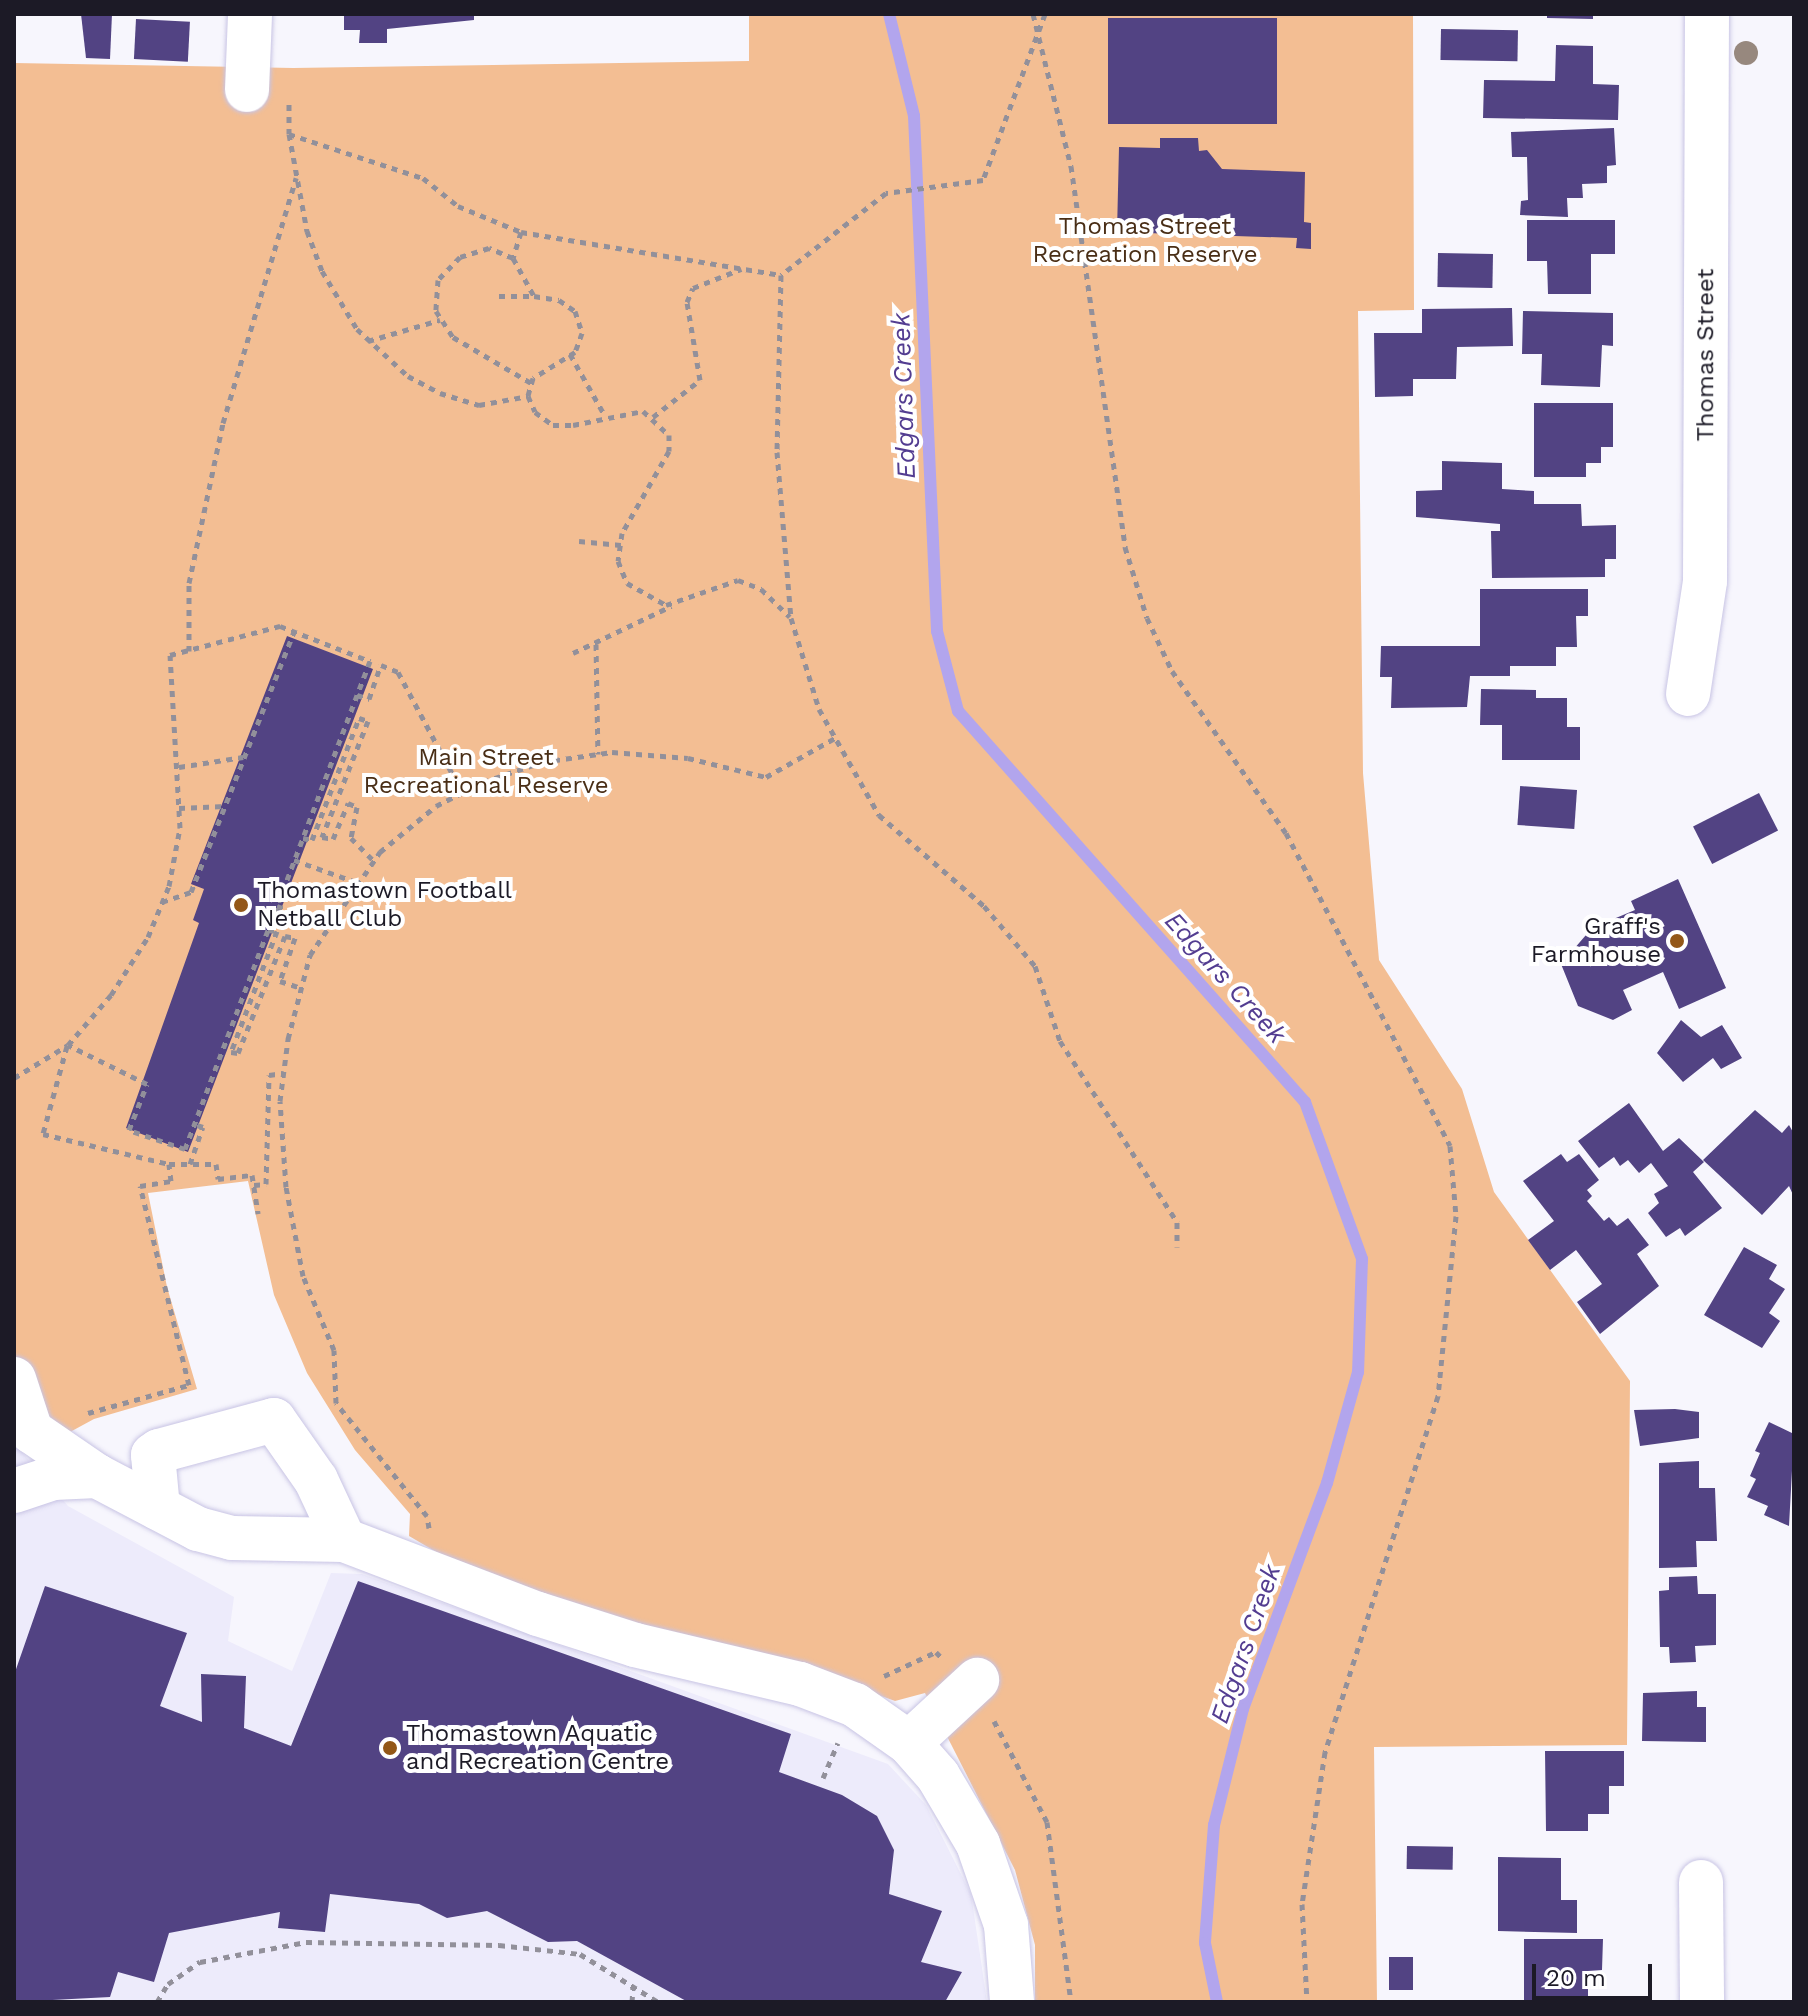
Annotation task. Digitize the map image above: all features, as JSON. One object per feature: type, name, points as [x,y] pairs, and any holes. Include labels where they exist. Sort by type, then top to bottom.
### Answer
[{"type":"street","points":[[250,14],[268,88]]},
{"type":"street","name":"Thomas Street","points":[[1688,694],[1705,581],[1707,14]]},
{"type":"street","points":[[14,1379],[31,1431],[97,1476],[158,1508],[232,1538],[344,1540],[635,1645],[800,1684],[855,1705],[909,1743],[963,1815],[995,1885],[1006,1925],[1012,2002]]},
{"type":"street","points":[[158,1508],[153,1455],[274,1420],[316,1480],[344,1540]]},
{"type":"street","points":[[14,1491],[53,1478],[97,1476]]},
{"type":"street","points":[[909,1743],[973,1684]]},
{"type":"street","points":[[1701,1882],[1702,2002]]},
{"type":"path","points":[[1033,14],[1071,166],[1125,547],[1147,618],[1172,671],[1286,833],[1450,1146],[1456,1216],[1438,1396],[1325,1752],[1302,1904],[1307,2002]]},
{"type":"path","points":[[289,134],[423,178],[458,206],[521,232],[781,275],[886,193],[983,180],[993,166],[1045,14]]},
{"type":"path","points":[[268,88],[289,134],[296,178],[322,271],[368,341],[408,376],[440,393],[479,405],[528,396]]},
{"type":"path","points":[[189,651],[189,583],[223,423],[296,178]]},
{"type":"path","points":[[513,258],[521,232]]},
{"type":"path","points":[[532,383],[468,347],[440,320],[438,280],[460,257],[489,248],[513,258],[534,296]]},
{"type":"path","points":[[653,417],[700,380],[687,302],[693,288],[741,268]]},
{"type":"path","points":[[781,275],[777,452],[791,618],[799,658],[835,738],[879,815],[984,906],[1035,966],[1060,1041],[1177,1222],[1177,1247]]},
{"type":"path","points":[[499,296],[559,300],[575,311],[582,333],[570,354],[532,383],[528,396],[535,412],[553,425],[624,410],[653,417],[669,435],[669,451],[621,545],[618,561],[627,583],[651,601],[679,602]]},
{"type":"path","points":[[368,341],[440,320]]},
{"type":"path","points":[[570,354],[604,414]]},
{"type":"path","points":[[579,541],[621,545]]},
{"type":"path","points":[[573,653],[679,602],[738,580],[761,589],[791,618]]},
{"type":"path","points":[[14,1078],[68,1045],[111,995],[162,902],[179,808],[179,767],[170,655],[280,626],[370,661],[185,1149],[129,1130],[147,1084],[68,1045]]},
{"type":"path","points":[[162,902],[191,892],[294,632]]},
{"type":"path","points":[[596,644],[598,754]]},
{"type":"path","points":[[357,695],[369,699],[381,665],[398,672],[462,792]]},
{"type":"path","points":[[303,838],[312,840],[359,718],[368,721],[322,837],[333,839],[348,803],[357,807],[351,838],[373,860]]},
{"type":"path","points":[[426,1539],[427,1516],[336,1403],[334,1350],[303,1276],[286,1187],[284,1073],[301,988],[328,923],[373,860],[436,806],[462,792],[542,762],[598,754],[688,758],[766,777],[835,738]]},
{"type":"path","points":[[179,767],[244,757]]},
{"type":"path","points":[[179,808],[225,806]]},
{"type":"path","points":[[294,860],[356,882]]},
{"type":"path","points":[[277,906],[328,923]]},
{"type":"path","points":[[268,930],[277,931],[231,1052],[238,1053],[285,936],[295,938],[280,981],[301,988]]},
{"type":"path","points":[[68,1045],[43,1134],[169,1164],[216,1164],[218,1179],[252,1175],[258,1214]]},
{"type":"path","points":[[254,1185],[266,1184],[269,1075],[284,1073]]},
{"type":"path","points":[[190,1164],[203,1127],[194,1124]]},
{"type":"path","points":[[88,1413],[189,1385],[140,1186],[171,1181],[169,1164]]},
{"type":"path","points":[[869,1684],[936,1652],[973,1684],[1047,1822],[1071,2002]]},
{"type":"path","points":[[823,1778],[840,1736]]},
{"type":"path","points":[[822,1740],[849,1750]]},
{"type":"path","points":[[157,2002],[168,1984],[200,1962],[306,1942],[499,1945],[580,1954],[658,2002]]},
{"type":"path","points":[[632,2002],[633,1987]]},
{"type":"shaded area","points":[[14,1443],[68,1506],[234,1597],[228,1641],[292,1671],[331,1573],[362,1574],[888,1764],[926,1805],[971,1894],[987,2002],[14,2002]]},
{"type":"green space","name":"Main Street Recreational Reserve","points":[[749,14],[1413,14],[1414,310],[1358,311],[1363,773],[1379,960],[1462,1089],[1494,1192],[1630,1381],[1627,1745],[1374,1747],[1377,2002],[1035,2002],[1035,1945],[1015,1870],[925,1693],[895,1701],[826,1676],[726,1654],[462,1567],[409,1536],[410,1514],[355,1450],[307,1373],[274,1295],[248,1181],[148,1193],[167,1287],[197,1389],[94,1419],[46,1445],[21,1451],[14,1439],[14,63],[293,68],[749,61]]},
{"type":"building","points":[[81,14],[112,14],[110,59],[86,58]]},
{"type":"building","points":[[344,14],[474,14],[474,20],[387,29],[387,43],[359,43],[360,30],[344,30]]},
{"type":"building","points":[[1547,14],[1593,14],[1593,19],[1547,18]]},
{"type":"building","points":[[1108,18],[1277,18],[1277,124],[1108,124]]},
{"type":"building","points":[[136,19],[190,22],[188,62],[134,59]]},
{"type":"building","points":[[1441,29],[1518,30],[1517,61],[1440,60]]},
{"type":"building","points":[[1556,45],[1593,46],[1593,84],[1619,85],[1618,120],[1483,118],[1484,80],[1555,81]]},
{"type":"building","points":[[1614,128],[1616,165],[1607,166],[1607,183],[1582,184],[1583,198],[1567,198],[1568,217],[1520,215],[1521,201],[1528,200],[1527,157],[1512,157],[1511,132]]},
{"type":"building","points":[[1160,138],[1198,138],[1199,151],[1207,150],[1222,169],[1305,172],[1304,222],[1311,223],[1311,249],[1296,248],[1297,238],[1117,232],[1119,147],[1160,148]]},
{"type":"building","points":[[1527,220],[1615,220],[1615,254],[1591,254],[1591,294],[1548,294],[1547,261],[1527,261]]},
{"type":"building","points":[[1438,253],[1493,254],[1492,288],[1437,287]]},
{"type":"building","points":[[1512,308],[1513,346],[1457,347],[1456,379],[1413,379],[1413,396],[1375,397],[1374,333],[1422,333],[1422,309]]},
{"type":"building","points":[[1523,311],[1613,313],[1613,346],[1602,345],[1600,387],[1541,385],[1542,354],[1522,354]]},
{"type":"building","points":[[1534,403],[1613,403],[1613,447],[1601,447],[1601,463],[1586,463],[1586,477],[1534,477]]},
{"type":"building","points":[[1442,461],[1502,463],[1502,489],[1534,491],[1534,504],[1581,504],[1582,526],[1616,525],[1616,559],[1605,559],[1605,577],[1492,578],[1491,531],[1500,531],[1500,524],[1416,517],[1416,491],[1442,490]]},
{"type":"building","points":[[1480,589],[1588,589],[1588,616],[1576,616],[1577,647],[1556,647],[1556,666],[1510,666],[1510,676],[1470,676],[1467,707],[1391,708],[1392,677],[1380,677],[1381,646],[1480,646]]},
{"type":"building","name":"Thomastown Football Netball Club","points":[[287,636],[373,669],[188,1152],[126,1128],[199,923],[193,920],[204,889],[191,884]]},
{"type":"building","points":[[1481,689],[1536,690],[1536,698],[1567,698],[1567,727],[1580,727],[1580,760],[1502,760],[1502,725],[1480,725]]},
{"type":"building","points":[[1520,786],[1577,790],[1574,829],[1517,825]]},
{"type":"building","points":[[1759,793],[1778,830],[1712,864],[1693,827]]},
{"type":"building","points":[[1678,879],[1726,988],[1679,1009],[1663,972],[1623,990],[1632,1010],[1613,1020],[1578,1006],[1561,964],[1592,928],[1635,910],[1631,901]]},
{"type":"building","points":[[1681,1020],[1701,1037],[1722,1025],[1742,1058],[1721,1069],[1713,1058],[1683,1082],[1657,1053]]},
{"type":"building","points":[[1629,1103],[1663,1151],[1679,1138],[1704,1162],[1693,1172],[1722,1208],[1685,1236],[1680,1228],[1666,1237],[1648,1213],[1659,1203],[1654,1194],[1668,1186],[1651,1163],[1639,1173],[1628,1160],[1620,1166],[1614,1157],[1599,1168],[1578,1141]]},
{"type":"building","points":[[1755,1110],[1782,1133],[1789,1125],[1794,1134],[1794,1197],[1789,1186],[1762,1215],[1703,1160]]},
{"type":"building","points":[[1561,1154],[1567,1162],[1579,1154],[1599,1180],[1587,1190],[1592,1196],[1587,1201],[1604,1221],[1609,1217],[1617,1226],[1628,1218],[1649,1245],[1637,1254],[1659,1286],[1600,1334],[1577,1302],[1602,1284],[1576,1250],[1550,1270],[1528,1240],[1554,1221],[1523,1181]]},
{"type":"building","points":[[1744,1247],[1777,1265],[1769,1279],[1785,1289],[1769,1313],[1780,1321],[1762,1348],[1704,1315]]},
{"type":"building","points":[[1634,1410],[1699,1412],[1699,1438],[1640,1446]]},
{"type":"building","points":[[1769,1422],[1794,1434],[1789,1526],[1764,1515],[1768,1506],[1747,1497],[1756,1479],[1750,1476],[1760,1453],[1755,1451]]},
{"type":"building","points":[[1699,1461],[1699,1488],[1715,1488],[1717,1541],[1696,1541],[1697,1567],[1659,1568],[1659,1463]]},
{"type":"building","points":[[1697,1576],[1698,1594],[1716,1594],[1716,1645],[1695,1646],[1696,1662],[1670,1663],[1669,1647],[1660,1647],[1659,1591],[1669,1590],[1669,1577]]},
{"type":"building","points":[[358,1581],[791,1734],[779,1772],[842,1795],[877,1816],[894,1850],[889,1894],[942,1911],[921,1962],[962,1972],[945,2002],[688,2002],[577,1941],[548,1942],[487,1911],[447,1918],[419,1904],[330,1894],[325,1932],[278,1928],[280,1912],[169,1933],[154,1982],[118,1972],[110,1997],[14,2002],[14,1675],[45,1586],[187,1633],[160,1706],[202,1722],[201,1674],[246,1676],[244,1728],[291,1746]]},
{"type":"building","points":[[1697,1691],[1697,1707],[1706,1707],[1706,1742],[1642,1741],[1643,1693]]},
{"type":"building","points":[[1545,1751],[1624,1751],[1624,1786],[1609,1786],[1609,1814],[1588,1814],[1588,1831],[1546,1831]]},
{"type":"building","points":[[1407,1846],[1453,1847],[1453,1870],[1407,1869]]},
{"type":"building","points":[[1498,1857],[1561,1858],[1561,1900],[1577,1900],[1577,1933],[1498,1931]]},
{"type":"building","points":[[1524,1939],[1603,1939],[1602,1970],[1588,1971],[1588,2002],[1524,2002]]},
{"type":"building","points":[[1389,1957],[1413,1957],[1413,1990],[1389,1990]]},
{"type":"waterway","name":"Edgars Creek","points":[[889,14],[914,116],[937,631],[958,711],[1305,1102],[1362,1259],[1358,1372],[1327,1483],[1243,1709],[1214,1825],[1205,1943],[1217,2002]]},
{"type":"place","name":"Thomastown Football Netball Club","points":[[241,905]]},
{"type":"place","name":"Graff's Farmhouse","points":[[1677,941]]},
{"type":"place","name":"Thomastown Aquatic and Recreation Centre","points":[[390,1748]]},
{"type":"park label","name":"Thomas Street Recreation Reserve","points":[[1145,241]]}]
